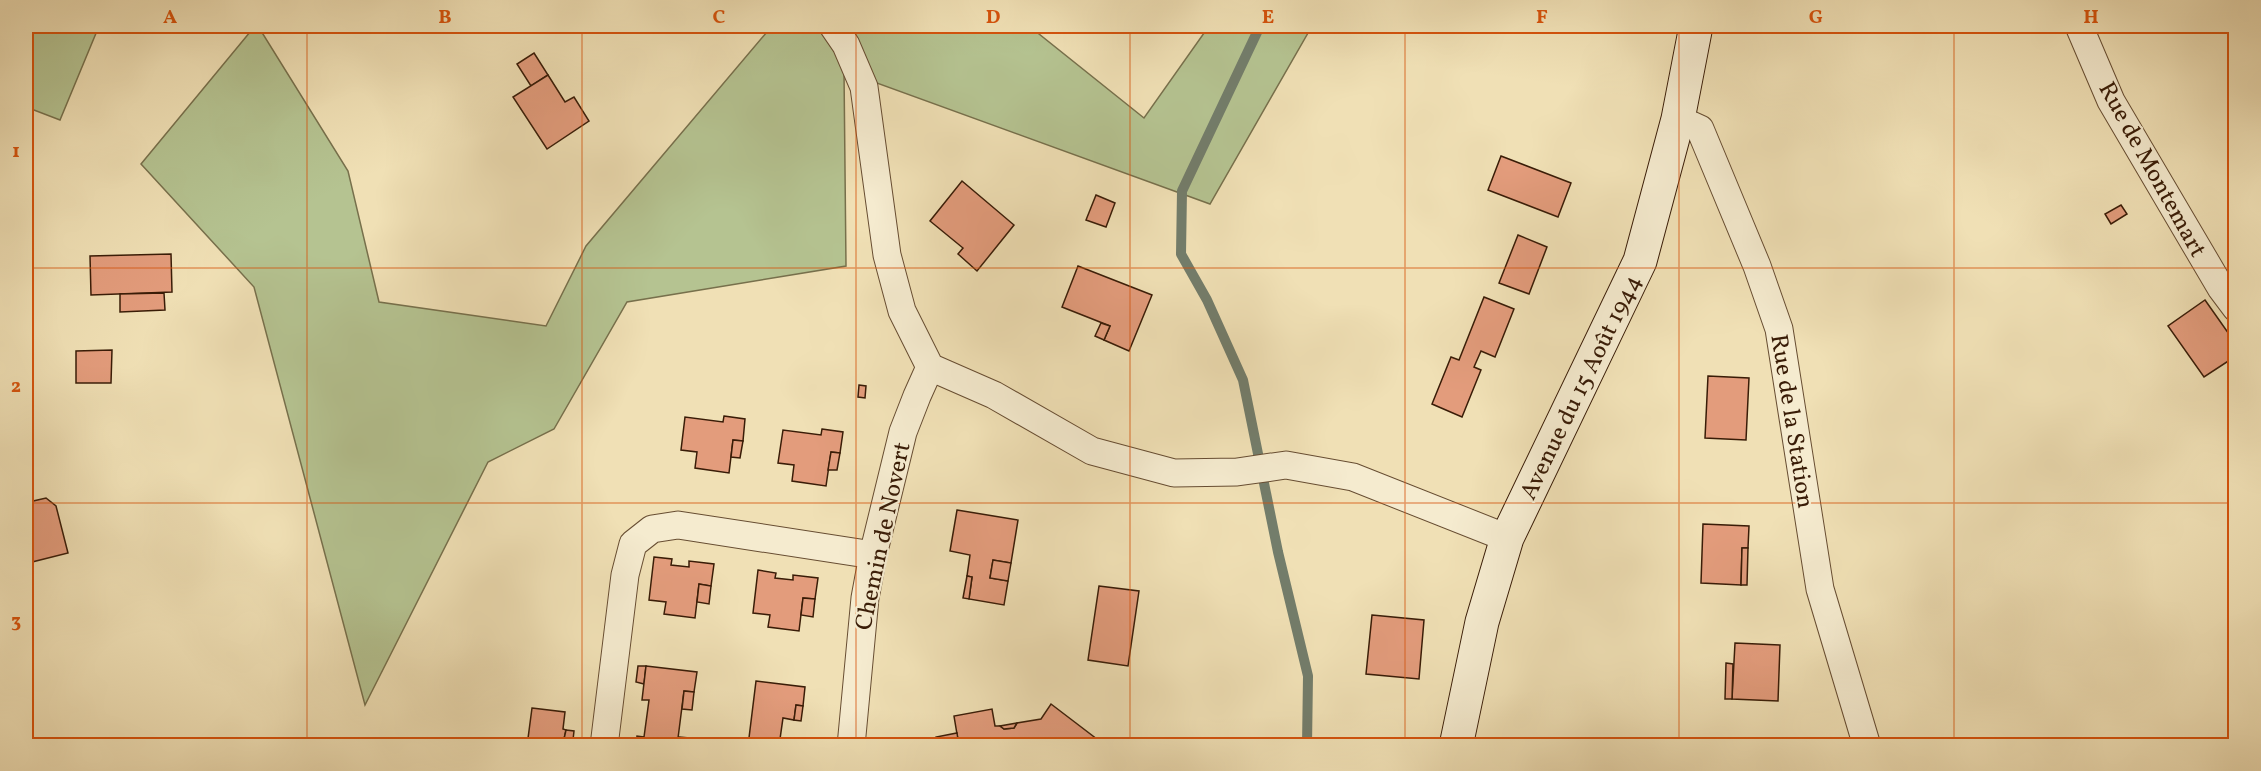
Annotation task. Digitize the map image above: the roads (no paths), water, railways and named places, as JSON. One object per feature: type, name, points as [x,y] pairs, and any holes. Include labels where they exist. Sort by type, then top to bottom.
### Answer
[{"type":"main road","name":"Avenue du 15 Août 1944","points":[[1456,746],[1482,622],[1507,538],[1640,261],[1678,118],[1696,26]]},
{"type":"street","points":[[833,26],[846,45],[864,87],[887,255],[903,311],[930,367],[994,395],[1092,451],[1174,472],[1238,472],[1286,465],[1353,477],[1507,538]]},
{"type":"street","name":"Rue de Montemart","points":[[2079,26],[2111,101],[2235,308]]},
{"type":"street","name":"Rue de la Station","points":[[1678,118],[1700,129],[1779,329],[1820,588],[1867,746]]},
{"type":"street","name":"Chemin de Novert","points":[[850,746],[864,598],[873,555],[903,432],[916,396],[930,367]]},
{"type":"street","points":[[604,746],[625,575],[633,544],[652,529],[678,525],[873,555]]},
{"type":"waterway","points":[[1260,26],[1182,191],[1181,254],[1207,300],[1243,380],[1278,552],[1308,676],[1307,746]]}]
